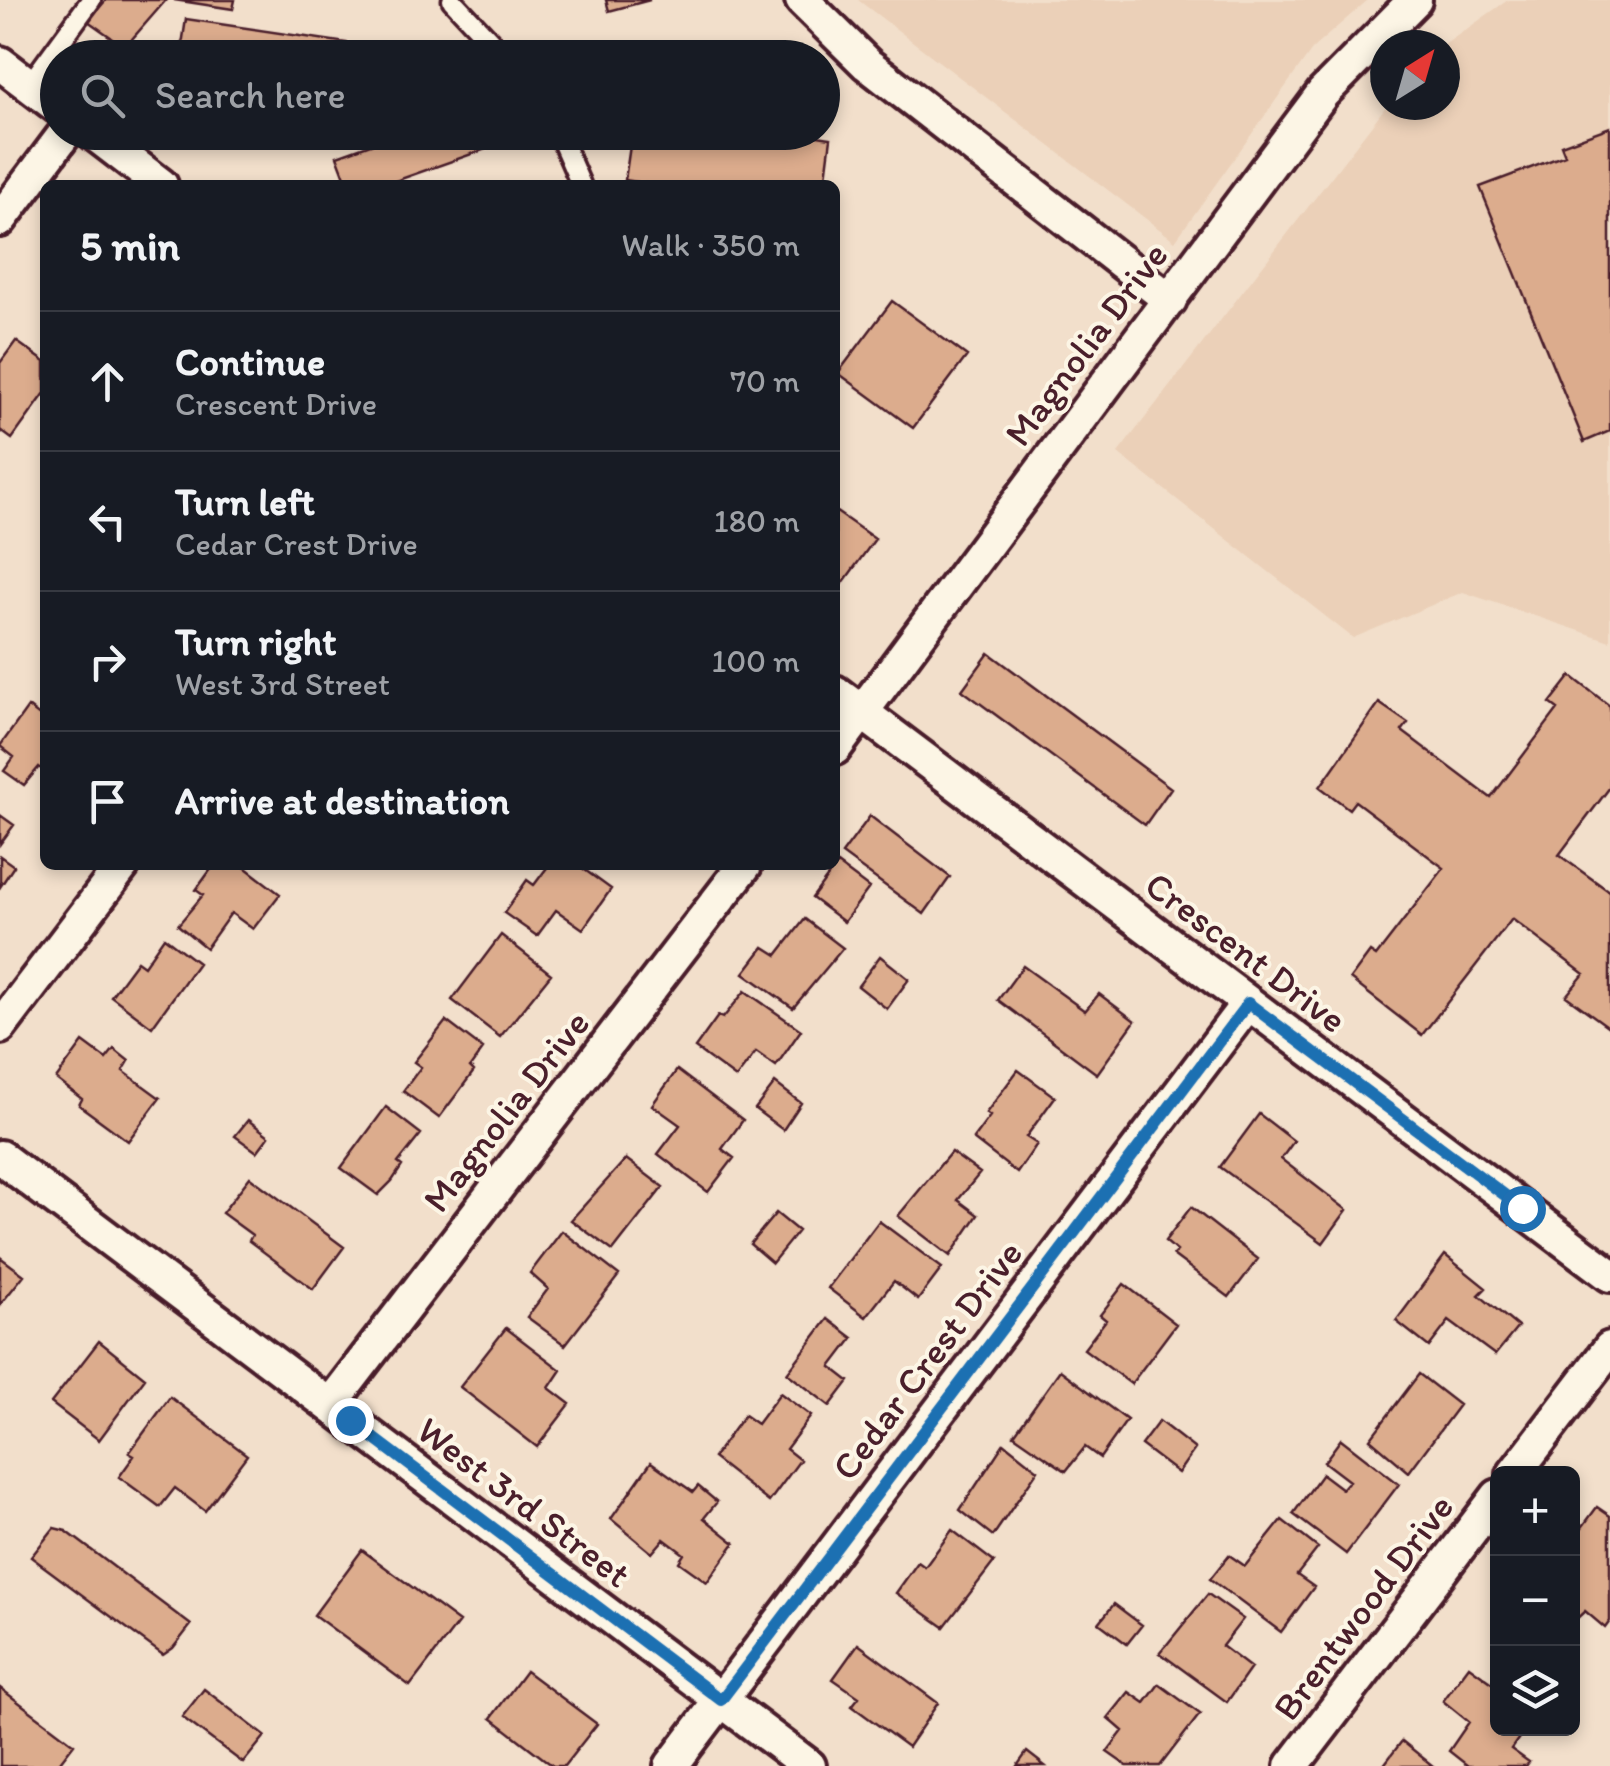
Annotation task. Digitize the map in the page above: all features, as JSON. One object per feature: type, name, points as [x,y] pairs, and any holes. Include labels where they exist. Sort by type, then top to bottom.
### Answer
[{"type":"street","points":[[802,0],[895,87],[1170,300]]},
{"type":"street","name":"Magnolia Drive","points":[[840,741],[1323,93],[1415,0]]},
{"type":"street","points":[[0,64],[40,93]]},
{"type":"street","points":[[0,220],[52,150]]},
{"type":"street","points":[[116,150],[155,180]]},
{"type":"street","name":"Crescent Drive","points":[[840,696],[1610,1275]]},
{"type":"street","points":[[0,1027],[119,870]]},
{"type":"street","name":"Magnolia Drive","points":[[330,1405],[741,870]]},
{"type":"street","name":"Cedar Crest Drive","points":[[671,1766],[1248,1003]]},
{"type":"street","name":"West 3rd Street","points":[[0,1157],[808,1766]]},
{"type":"street","points":[[1520,1466],[1610,1348]]},
{"type":"street","name":"Brentwood Drive","points":[[1292,1766],[1490,1506]]},
{"type":"lane","points":[[62,40],[91,0]]},
{"type":"lane","points":[[452,0],[489,40]]},
{"type":"lane","points":[[29,85],[40,70]]},
{"type":"lane","points":[[566,150],[579,180]]},
{"type":"shaded area","points":[[858,0],[1368,0],[1314,47],[1175,241]]},
{"type":"shaded area","points":[[1508,0],[1610,0],[1610,641],[1463,592],[1353,638],[1118,453],[1375,120],[1460,120],[1460,34]]},
{"type":"building","points":[[106,0],[166,0],[131,40],[115,40],[88,21]]},
{"type":"building","points":[[174,0],[235,0],[233,9]]},
{"type":"building","points":[[606,0],[650,0],[609,11]]},
{"type":"building","points":[[186,19],[326,40],[183,40]]},
{"type":"building","points":[[1610,127],[1610,431],[1584,442],[1480,187],[1565,155],[1561,145]]},
{"type":"building","points":[[354,150],[483,150],[398,180],[346,180],[337,156]]},
{"type":"building","points":[[629,150],[829,150],[826,180],[625,180]]},
{"type":"building","points":[[892,301],[967,356],[913,428],[840,374]]},
{"type":"building","points":[[16,341],[40,358],[40,400],[12,439],[0,430],[0,363]]},
{"type":"building","points":[[840,514],[875,539],[840,587]]},
{"type":"building","points":[[989,653],[1171,788],[1145,825],[962,690]]},
{"type":"building","points":[[1571,676],[1610,706],[1610,787],[1559,855],[1610,892],[1610,1028],[1566,996],[1584,974],[1512,919],[1422,1035],[1350,979],[1370,952],[1376,956],[1444,868],[1355,801],[1349,809],[1320,787],[1379,703],[1408,723],[1402,731],[1491,798],[1558,709],[1550,703]]},
{"type":"building","points":[[28,707],[40,716],[40,768],[24,785],[4,771],[14,757],[0,746]]},
{"type":"building","points":[[0,815],[14,825],[0,844]]},
{"type":"building","points":[[870,816],[950,877],[924,914],[842,854]]},
{"type":"building","points":[[0,856],[14,866],[0,887]]},
{"type":"building","points":[[840,866],[869,888],[844,922],[812,898],[833,870],[840,870]]},
{"type":"building","points":[[210,870],[249,870],[280,894],[253,929],[231,913],[206,948],[178,925],[203,895],[196,890]]},
{"type":"building","points":[[545,870],[585,870],[611,889],[583,929],[556,910],[537,936],[504,913],[527,880],[534,885]]},
{"type":"building","points":[[805,919],[843,948],[793,1008],[744,973],[764,947],[777,955]]},
{"type":"building","points":[[501,935],[551,974],[500,1037],[452,1000]]},
{"type":"building","points":[[164,937],[198,963],[152,1027],[111,996],[137,961],[144,966]]},
{"type":"building","points":[[880,956],[909,979],[887,1009],[858,986]]},
{"type":"building","points":[[1023,966],[1085,1011],[1099,994],[1135,1021],[1097,1074],[998,1000]]},
{"type":"building","points":[[745,991],[801,1030],[776,1066],[756,1052],[736,1078],[695,1048],[718,1016],[723,1018]]},
{"type":"building","points":[[446,1021],[483,1049],[470,1067],[474,1071],[439,1118],[403,1091],[421,1067],[414,1062]]},
{"type":"building","points":[[83,1042],[106,1059],[114,1049],[129,1061],[123,1071],[160,1098],[128,1141],[79,1105],[82,1099],[56,1079]]},
{"type":"building","points":[[677,1070],[743,1120],[722,1149],[734,1158],[708,1192],[658,1154],[680,1125],[652,1105]]},
{"type":"building","points":[[1018,1070],[1055,1097],[1026,1137],[1037,1144],[1017,1173],[973,1139],[990,1116],[986,1113]]},
{"type":"building","points":[[775,1083],[801,1103],[783,1130],[755,1109]]},
{"type":"building","points":[[386,1107],[421,1134],[398,1163],[402,1166],[392,1181],[378,1195],[341,1168]]},
{"type":"building","points":[[1259,1114],[1294,1141],[1281,1159],[1347,1210],[1323,1243],[1220,1167]]},
{"type":"building","points":[[248,1120],[269,1136],[257,1152],[235,1136]]},
{"type":"building","points":[[951,1152],[980,1173],[958,1200],[978,1215],[950,1256],[898,1216]]},
{"type":"building","points":[[626,1159],[663,1187],[613,1251],[571,1220]]},
{"type":"building","points":[[250,1177],[344,1247],[313,1289],[249,1241],[252,1235],[222,1213]]},
{"type":"building","points":[[1191,1207],[1258,1259],[1229,1297],[1173,1255],[1177,1251],[1165,1241]]},
{"type":"building","points":[[776,1213],[798,1231],[772,1263],[750,1244]]},
{"type":"building","points":[[879,1221],[942,1268],[918,1300],[894,1281],[866,1317],[828,1288]]},
{"type":"building","points":[[562,1231],[619,1275],[565,1345],[527,1317],[548,1289],[530,1273]]},
{"type":"building","points":[[1445,1255],[1486,1288],[1479,1295],[1518,1327],[1495,1355],[1449,1321],[1429,1347],[1396,1321]]},
{"type":"building","points":[[0,1257],[24,1275],[0,1305]]},
{"type":"building","points":[[1124,1284],[1176,1324],[1131,1384],[1084,1349],[1106,1320],[1100,1315]]},
{"type":"building","points":[[828,1319],[853,1338],[831,1367],[849,1381],[830,1406],[787,1373]]},
{"type":"building","points":[[506,1328],[561,1370],[549,1388],[570,1404],[537,1447],[460,1387]]},
{"type":"building","points":[[99,1341],[145,1378],[99,1440],[51,1403]]},
{"type":"building","points":[[1060,1370],[1127,1420],[1100,1458],[1085,1447],[1066,1471],[1014,1435]]},
{"type":"building","points":[[1419,1374],[1459,1405],[1409,1472],[1370,1439]]},
{"type":"building","points":[[780,1393],[811,1416],[786,1449],[800,1460],[769,1502],[713,1458],[744,1415],[757,1424]]},
{"type":"building","points":[[170,1397],[247,1455],[205,1511],[175,1488],[160,1507],[119,1477],[134,1456],[129,1453]]},
{"type":"building","points":[[1159,1421],[1195,1449],[1178,1473],[1141,1445]]},
{"type":"building","points":[[1341,1439],[1399,1484],[1346,1554],[1293,1514],[1322,1474],[1342,1489],[1349,1481],[1324,1462]]},
{"type":"building","points":[[1004,1443],[1038,1470],[993,1536],[960,1510]]},
{"type":"building","points":[[651,1462],[693,1492],[698,1486],[717,1502],[704,1518],[735,1543],[707,1582],[679,1562],[684,1554],[664,1539],[652,1553],[611,1519]]},
{"type":"building","points":[[1597,1507],[1610,1516],[1610,1621],[1605,1628],[1585,1611],[1580,1616],[1580,1530]]},
{"type":"building","points":[[1282,1520],[1318,1548],[1297,1575],[1314,1587],[1281,1632],[1210,1579],[1229,1555],[1245,1566]]},
{"type":"building","points":[[54,1528],[66,1531],[191,1625],[173,1648],[163,1655],[31,1557]]},
{"type":"building","points":[[952,1530],[994,1562],[944,1627],[896,1593],[918,1562],[925,1567]]},
{"type":"building","points":[[362,1550],[459,1622],[410,1686],[314,1615]]},
{"type":"building","points":[[1208,1594],[1243,1619],[1222,1646],[1251,1668],[1227,1702],[1160,1653]]},
{"type":"building","points":[[1114,1604],[1142,1625],[1127,1644],[1099,1623]]},
{"type":"building","points":[[858,1644],[938,1703],[908,1747],[852,1706],[859,1697],[833,1679]]},
{"type":"building","points":[[1469,1666],[1490,1681],[1490,1736],[1520,1736],[1511,1749],[1529,1762],[1526,1766],[1468,1766],[1449,1751],[1469,1722],[1443,1701]]},
{"type":"building","points":[[526,1671],[597,1724],[564,1766],[553,1766],[491,1718]]},
{"type":"building","points":[[1159,1684],[1200,1714],[1160,1766],[1127,1766],[1107,1752],[1123,1731],[1108,1718],[1129,1692],[1145,1703]]},
{"type":"building","points":[[0,1688],[74,1744],[57,1766],[0,1766]]},
{"type":"building","points":[[204,1689],[265,1736],[243,1763],[182,1717]]},
{"type":"building","points":[[1402,1741],[1433,1766],[1383,1766]]},
{"type":"building","points":[[1027,1752],[1045,1766],[1017,1766]]},
{"type":"route","points":[[350,1420],[721,1700],[1248,1003],[1522,1208]]}]
